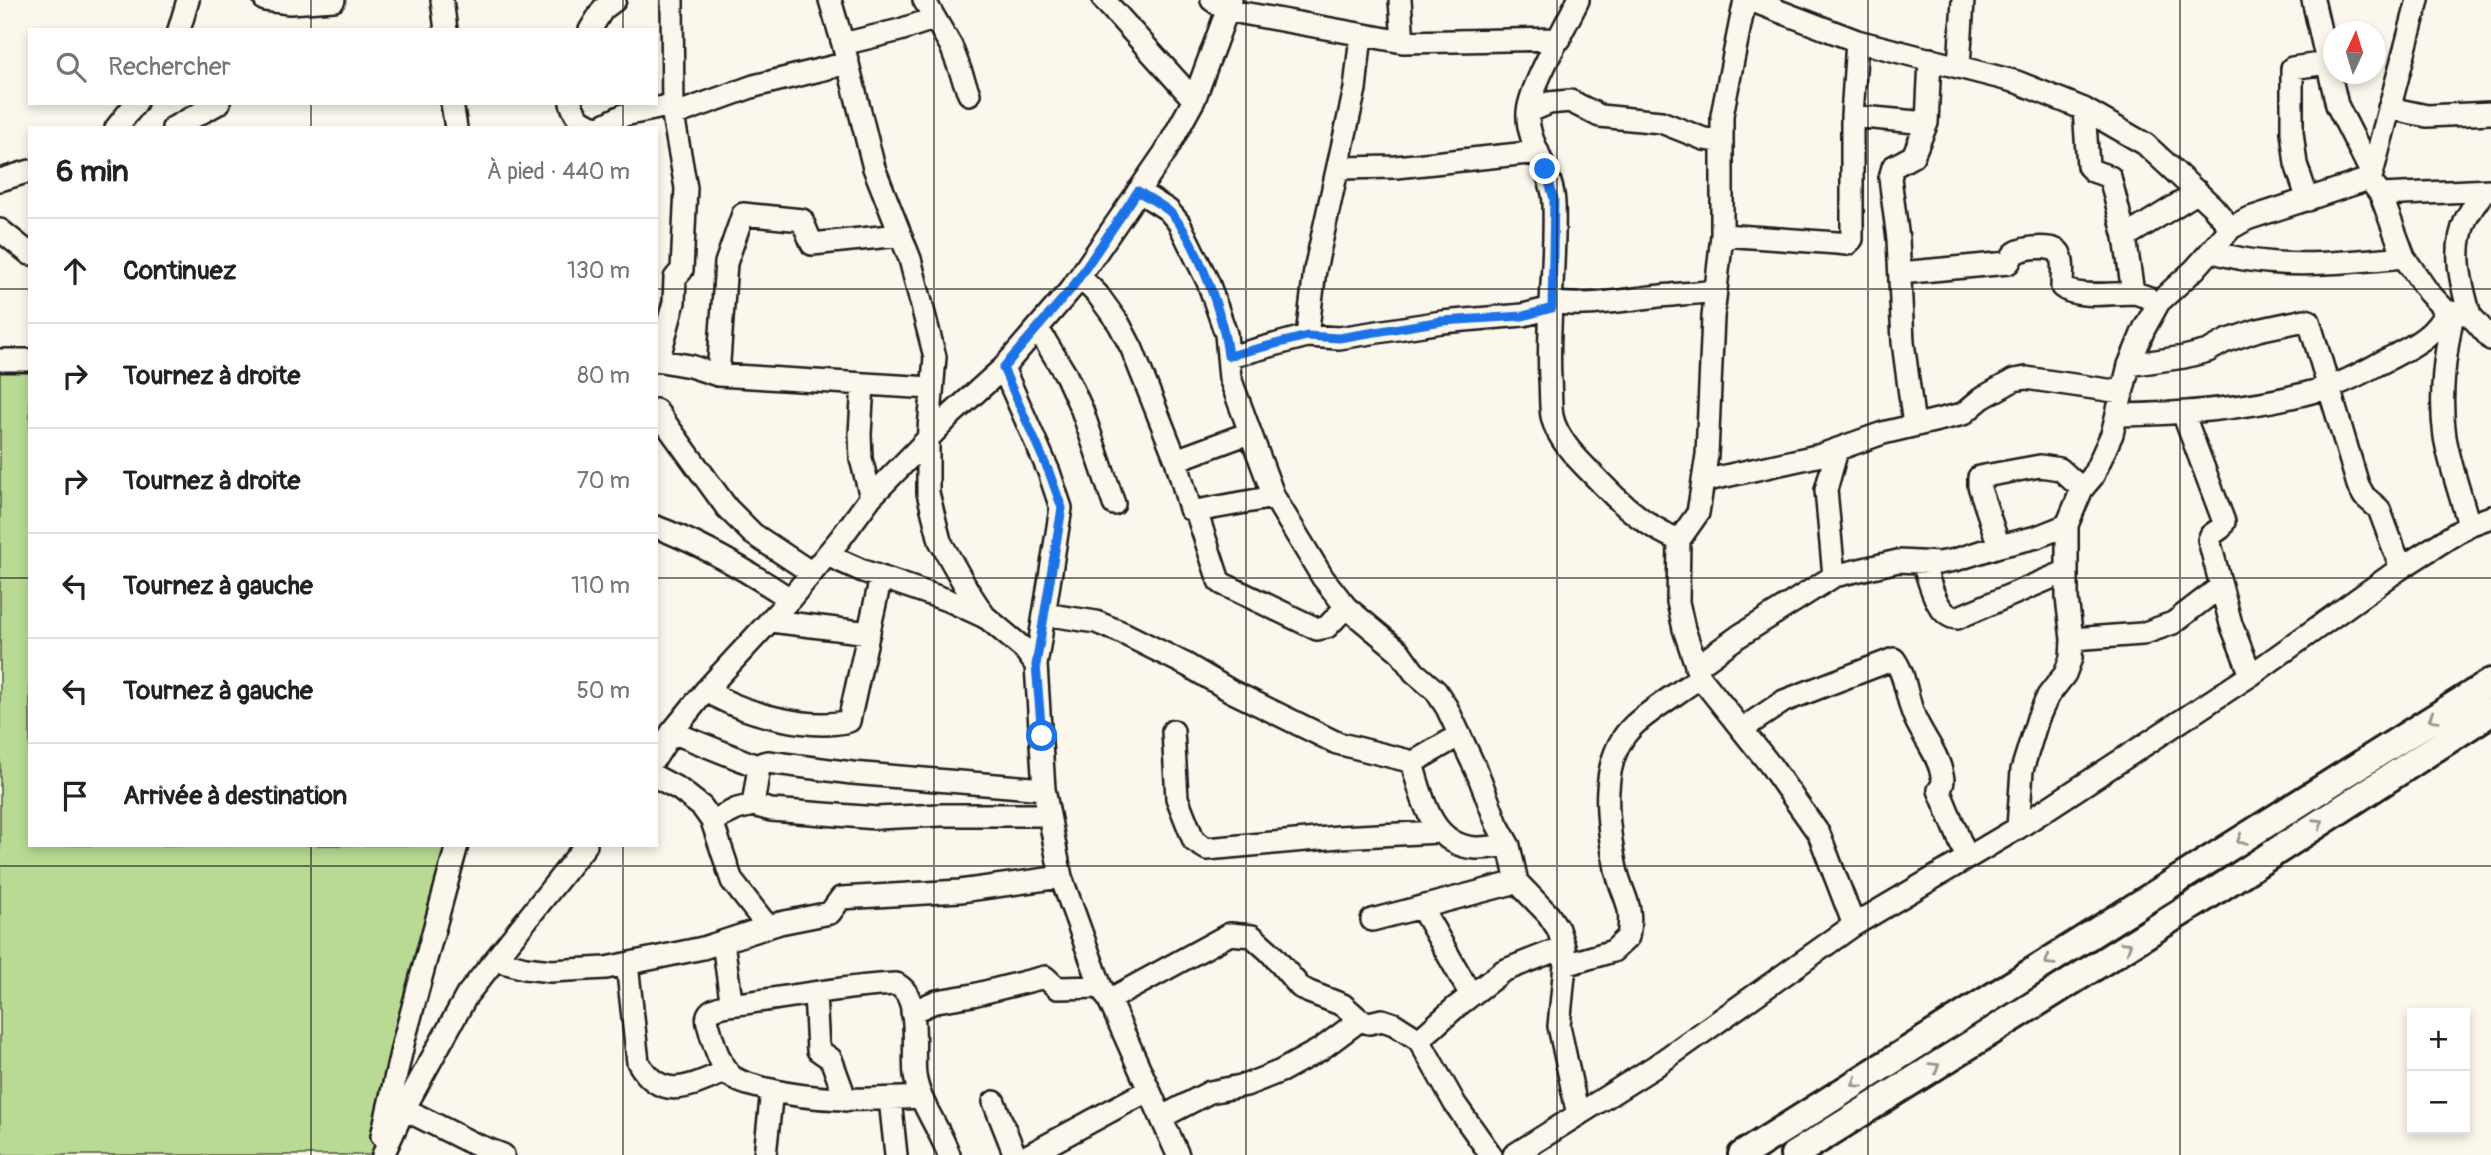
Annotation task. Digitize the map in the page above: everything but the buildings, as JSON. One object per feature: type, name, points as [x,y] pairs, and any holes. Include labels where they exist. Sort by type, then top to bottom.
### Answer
[{"type":"main road","points":[[1742,1155],[2491,681]]},
{"type":"main road","points":[[1794,1155],[2206,897],[2491,712]]},
{"type":"street","points":[[180,28],[188,0]]},
{"type":"street","points":[[265,0],[290,3],[334,0]]},
{"type":"street","points":[[442,0],[446,28]]},
{"type":"street","points":[[591,28],[603,9],[615,0]]},
{"type":"street","points":[[658,358],[674,302],[675,278],[682,270],[686,188],[673,110],[672,0]]},
{"type":"street","points":[[830,0],[874,168],[910,259],[935,357],[928,441],[928,493],[940,541],[987,618]]},
{"type":"street","points":[[1104,0],[1194,100]]},
{"type":"street","points":[[1400,0],[1403,42]]},
{"type":"street","points":[[1578,0],[1539,78],[1528,112],[1533,139],[1554,199],[1555,251],[1549,346],[1552,418],[1565,441],[1609,491],[1661,533],[1679,540]]},
{"type":"street","points":[[1854,925],[1819,834],[1698,672],[1678,602],[1679,540],[1698,513],[1707,455],[1716,290],[1722,235],[1722,115],[1748,0],[1857,41],[2017,82],[2084,109],[2145,144],[2198,192],[2231,228]]},
{"type":"street","points":[[1959,67],[1963,0]]},
{"type":"street","points":[[2313,0],[2323,45]]},
{"type":"street","points":[[2374,183],[2389,108],[2418,0]]},
{"type":"street","points":[[658,754],[706,690],[790,599],[871,497],[953,413],[1003,368],[1080,277],[1166,151],[1194,100],[1223,3],[1403,42],[1560,38]]},
{"type":"street","points":[[601,126],[624,115],[673,110],[754,86],[846,53],[928,9],[951,46],[969,94]]},
{"type":"street","points":[[1307,336],[1315,270],[1355,89],[1361,35]]},
{"type":"street","points":[[1722,235],[1847,244],[1852,239],[1852,116],[1857,41]]},
{"type":"street","points":[[1914,425],[1903,342],[1900,273],[1890,178],[1894,167],[1913,156],[1927,122],[1930,60]]},
{"type":"street","points":[[2308,200],[2296,164],[2292,132],[2292,68],[2323,64]]},
{"type":"street","points":[[2332,84],[2337,105],[2374,183],[2404,257],[2428,292],[2491,339]]},
{"type":"street","points":[[1528,112],[1549,103],[1570,101],[1600,116],[1661,122],[1704,139],[1721,141]]},
{"type":"street","points":[[119,126],[134,105]]},
{"type":"street","points":[[177,126],[215,105]]},
{"type":"street","points":[[452,105],[456,126]]},
{"type":"street","points":[[572,105],[575,115],[586,124],[595,126]]},
{"type":"street","points":[[2389,108],[2427,116],[2491,113]]},
{"type":"street","points":[[2084,109],[2088,166],[2092,171],[2110,177],[2135,293]]},
{"type":"street","points":[[1852,116],[1927,122]]},
{"type":"street","points":[[1339,168],[1396,167],[1538,152]]},
{"type":"street","points":[[0,180],[28,172]]},
{"type":"street","points":[[2018,828],[2022,770],[2038,718],[2049,696],[2065,674],[2071,658],[2072,639],[2067,598],[2067,525],[2082,489],[2093,476],[2118,415],[2129,365],[2144,328],[2159,302],[2231,228],[2247,219],[2374,183],[2487,191]]},
{"type":"street","points":[[1138,191],[1168,210],[1180,223],[1216,303],[1226,334],[1230,378],[1274,497],[1323,578],[1346,607],[1399,651],[1414,673],[1436,691],[1460,735],[1509,846],[1517,882],[1548,914],[1558,929],[1564,956],[1559,1026],[1578,1115]]},
{"type":"street","points":[[2469,526],[2446,440],[2443,416],[2446,352],[2456,313],[2460,280],[2459,245],[2466,219],[2487,191]]},
{"type":"street","points":[[2125,237],[2198,192]]},
{"type":"street","points":[[718,375],[726,263],[743,214],[802,220],[812,244],[900,235]]},
{"type":"street","points":[[0,230],[28,252]]},
{"type":"street","points":[[1900,273],[2008,263],[2013,254],[2023,250],[2051,247],[2058,250],[2062,256],[2062,287],[2067,291],[2100,295],[2135,293],[2159,302]]},
{"type":"street","points":[[2211,251],[2236,259],[2304,263],[2404,257]]},
{"type":"street","points":[[1080,277],[1098,295],[1126,337],[1176,460],[1190,509],[1196,512],[1274,497]]},
{"type":"street","points":[[1228,356],[1307,336],[1339,338],[1442,321],[1523,316],[1552,305],[1674,294],[1695,295],[1716,290]]},
{"type":"street","points":[[2118,415],[2183,414],[2328,388],[2419,343],[2456,313]]},
{"type":"street","points":[[2129,365],[2184,358],[2258,330],[2305,320],[2312,325],[2358,485],[2364,496],[2379,509],[2401,568]]},
{"type":"street","points":[[1038,329],[1066,375],[1082,410],[1114,504]]},
{"type":"street","points":[[0,360],[28,360]]},
{"type":"street","points":[[658,361],[690,366],[718,375],[931,388]]},
{"type":"street","points":[[1003,368],[1062,508],[1036,665],[1044,789],[1061,877],[1105,994],[1162,1117],[1175,1154]]},
{"type":"street","points":[[1703,481],[1821,455],[1883,433],[1963,414],[1982,398],[2014,380],[2026,378],[2121,392]]},
{"type":"street","points":[[863,384],[861,459],[871,497]]},
{"type":"street","points":[[658,413],[727,508],[753,534],[812,573]]},
{"type":"street","points":[[2183,414],[2224,522],[2209,540],[2231,624],[2251,675]]},
{"type":"street","points":[[1176,460],[1250,433]]},
{"type":"street","points":[[1834,576],[1826,490],[1836,450]]},
{"type":"street","points":[[1999,546],[1979,486],[1979,477],[2040,466],[2060,469],[2082,489]]},
{"type":"street","points":[[1196,512],[1219,581],[1223,584],[1317,629],[1326,627],[1346,607]]},
{"type":"street","points":[[1514,1155],[1654,1067],[1854,925],[2018,828],[2251,675],[2401,568],[2469,526],[2491,517]]},
{"type":"street","points":[[1419,1040],[1503,971],[1564,956],[1613,951],[1628,937],[1631,922],[1629,905],[1617,871],[1608,809],[1608,779],[1616,749],[1633,726],[1739,636],[1834,576],[1886,562],[1955,560],[2037,537],[2067,525]]},
{"type":"street","points":[[658,528],[724,559],[790,599]]},
{"type":"street","points":[[827,555],[950,601],[987,618],[1024,649],[1036,665]]},
{"type":"street","points":[[1923,563],[1935,597],[1950,618],[1957,618],[2067,571]]},
{"type":"street","points":[[706,690],[764,715],[797,721],[849,721],[881,577]]},
{"type":"street","points":[[2072,639],[2142,634],[2172,623],[2220,587]]},
{"type":"street","points":[[1044,614],[1096,622],[1337,743],[1412,763],[1460,735]]},
{"type":"street","points":[[771,621],[869,634]]},
{"type":"street","points":[[1742,729],[1784,701],[1894,659],[1904,678],[1914,716],[1939,764],[1943,778],[1939,790],[1967,858]]},
{"type":"street","points":[[1173,731],[1177,799],[1194,841],[1207,849],[1313,839],[1439,832]]},
{"type":"street","points":[[672,732],[759,767]]},
{"type":"street","points":[[753,805],[759,767],[768,762],[852,773],[1044,789]]},
{"type":"street","points":[[1412,763],[1424,804],[1439,832],[1456,843],[1473,848],[1509,846]]},
{"type":"street","points":[[658,778],[679,789],[702,807],[712,821],[732,881],[768,927]]},
{"type":"street","points":[[712,821],[753,805],[771,810],[877,818],[1049,815]]},
{"type":"street","points":[[381,1155],[404,1040],[456,847]]},
{"type":"street","points":[[381,1155],[467,995],[584,847]]},
{"type":"street","points":[[495,960],[551,971],[606,968],[723,942],[768,927],[830,913],[841,898],[960,891],[1061,877]]},
{"type":"street","points":[[1372,920],[1517,882]]},
{"type":"street","points":[[1421,906],[1471,995]]},
{"type":"street","points":[[912,1012],[937,1001],[1045,977],[1057,988],[1105,994],[1230,934],[1252,936],[1270,952],[1300,987],[1343,1005],[1360,1020],[1369,1023],[1381,1020],[1394,1024],[1419,1040],[1459,1110],[1491,1155]]},
{"type":"street","points":[[723,942],[731,1000],[728,1004]]},
{"type":"street","points":[[627,964],[638,1062],[643,1072],[659,1086],[685,1088],[727,1071]]},
{"type":"street","points":[[920,1097],[821,1099],[746,1084],[727,1071],[719,1056],[707,1023],[709,1011],[728,1004],[851,986],[896,984],[905,992],[912,1012],[915,1078],[920,1097],[938,1127],[949,1155]]},
{"type":"street","points":[[815,993],[818,1050],[831,1059],[846,1100]]},
{"type":"street","points":[[1162,1117],[1210,1092],[1245,1085],[1281,1071],[1321,1049],[1360,1020]]},
{"type":"street","points":[[765,1155],[772,1090]]},
{"type":"street","points":[[1029,1155],[1149,1090]]},
{"type":"street","points":[[890,1099],[896,1155]]},
{"type":"street","points":[[994,1102],[1015,1155]]},
{"type":"street","points":[[404,1109],[472,1143],[503,1155]]},
{"type":"green space","points":[[0,373],[28,373],[28,847],[452,847],[372,1155],[0,1155]]},
{"type":"route","points":[[1042,736],[1036,665],[1062,508],[1003,368],[1072,288],[1138,191],[1168,210],[1180,223],[1216,303],[1226,334],[1228,356],[1307,336],[1339,338],[1442,321],[1523,316],[1552,308],[1554,199],[1545,169]]}]
